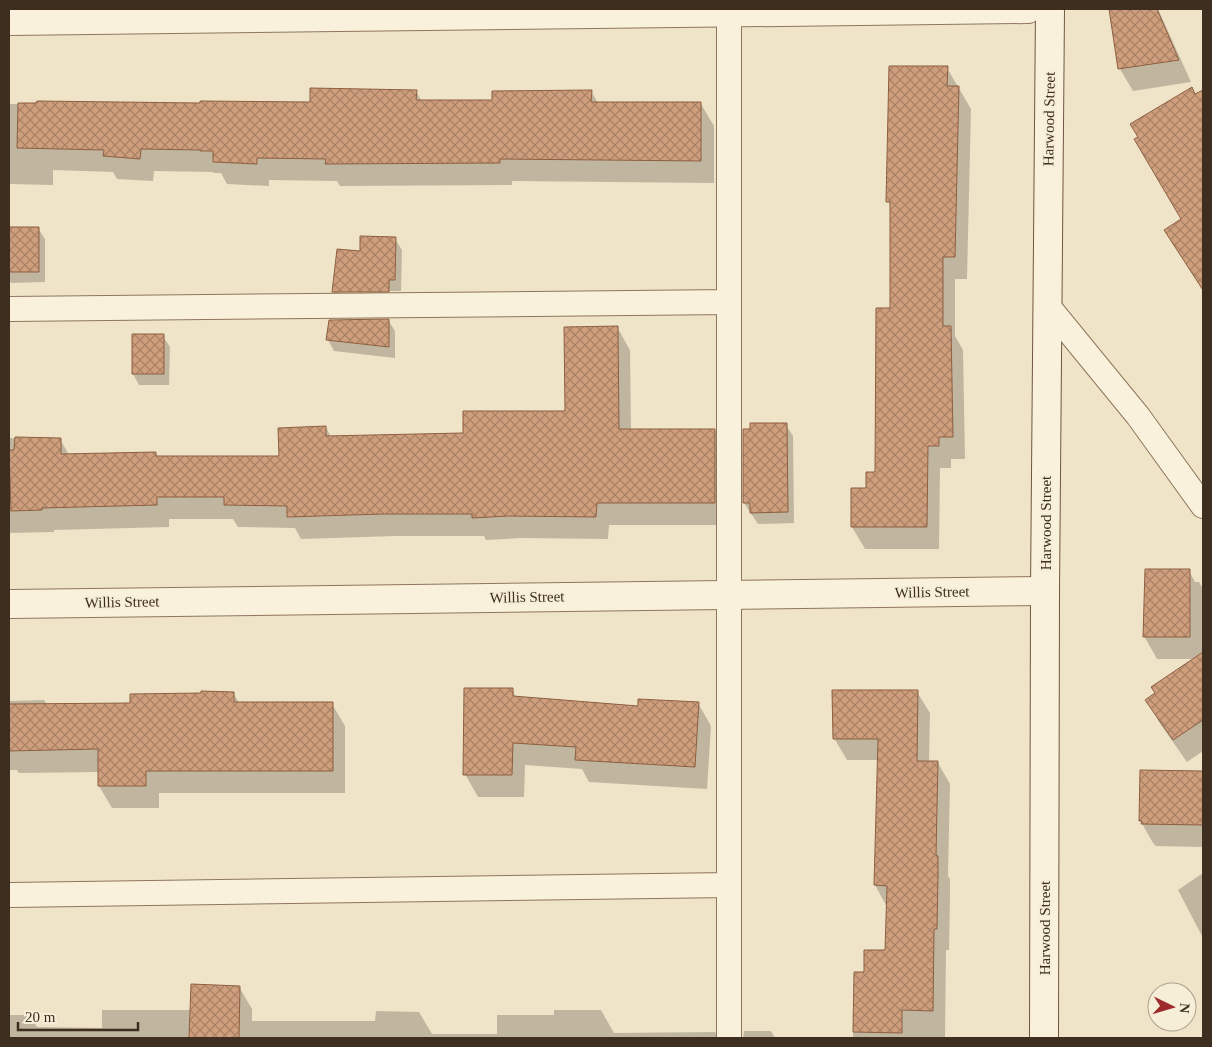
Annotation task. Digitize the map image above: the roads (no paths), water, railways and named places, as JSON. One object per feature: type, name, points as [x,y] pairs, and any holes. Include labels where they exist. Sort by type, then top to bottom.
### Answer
[{"type":"street","points":[[9,21],[1028,9]]},
{"type":"street","name":"Harwood Street","points":[[1044,1038],[1050,9]]},
{"type":"street","name":"Willis Street","points":[[9,604],[1046,591]]},
{"type":"lane","points":[[728,1038],[730,594],[729,12]]},
{"type":"lane","points":[[9,309],[729,302]]},
{"type":"lane","points":[[1048,306],[1138,416],[1203,506]]},
{"type":"lane","points":[[9,895],[729,885]]}]
